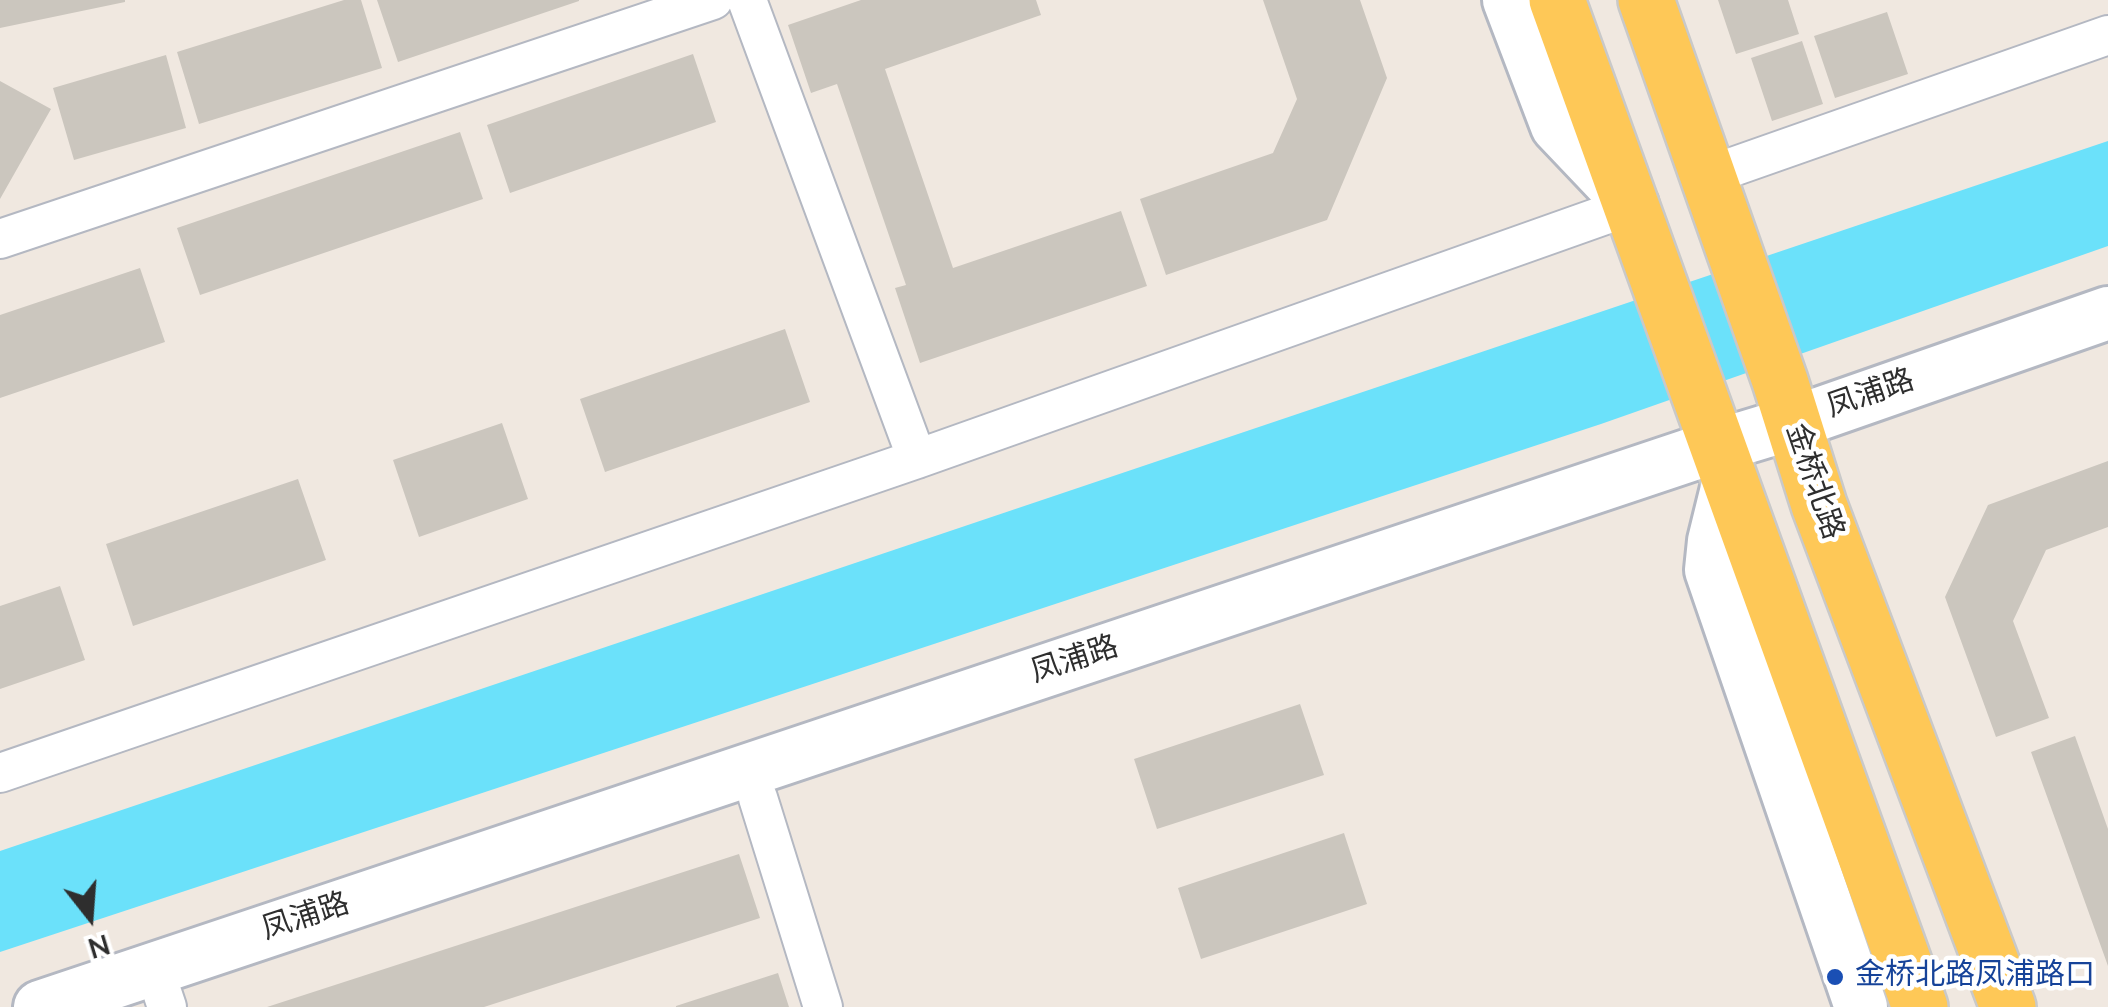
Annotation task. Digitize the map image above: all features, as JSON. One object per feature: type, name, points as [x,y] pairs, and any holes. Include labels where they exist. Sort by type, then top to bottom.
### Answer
[{"type":"main road","points":[[1557,0],[1920,1007]]},
{"type":"main road","name":"金桥北路","points":[[1646,0],[1826,523],[1999,984]]},
{"type":"street","points":[[0,239],[713,0]]},
{"type":"street","points":[[747,0],[917,459]]},
{"type":"street","points":[[0,774],[917,459],[1641,230],[1556,126],[1509,0]]},
{"type":"street","points":[[1707,176],[2108,35]]},
{"type":"street","name":"凤浦路","points":[[40,1007],[2108,313]]},
{"type":"street","name":"凤浦路","points":[[1792,419],[2108,347]]},
{"type":"street","points":[[1716,443],[1711,570],[1861,1007]]},
{"type":"street","name":"凤浦路","points":[[152,1003],[758,798],[1716,443]]},
{"type":"street","points":[[758,798],[822,1007]]},
{"type":"street","name":"金桥北路","points":[[1999,984],[2026,1007]]},
{"type":"water","points":[[2108,141],[2108,246],[1601,424],[0,952],[0,851]]},
{"type":"building","points":[[0,0],[125,0],[125,2],[0,28]]},
{"type":"building","points":[[344,0],[361,0],[382,68],[199,124],[177,52]]},
{"type":"building","points":[[377,0],[579,0],[579,1],[398,62]]},
{"type":"building","points":[[861,0],[1036,0],[1041,15],[885,69],[953,268],[1121,211],[1147,286],[920,363],[895,288],[906,285],[837,84],[811,93],[788,25]]},
{"type":"building","points":[[1263,0],[1360,0],[1387,78],[1327,220],[1166,275],[1140,199],[1273,153],[1297,99]]},
{"type":"building","points":[[1718,0],[1788,0],[1799,34],[1736,54]]},
{"type":"building","points":[[1887,12],[1908,74],[1835,98],[1814,36]]},
{"type":"building","points":[[1802,41],[1823,104],[1772,121],[1751,58]]},
{"type":"building","points":[[693,54],[716,122],[510,193],[487,125]]},
{"type":"building","points":[[166,55],[186,128],[74,160],[53,88]]},
{"type":"building","points":[[0,81],[51,109],[0,199]]},
{"type":"building","points":[[460,132],[483,199],[200,295],[177,228]]},
{"type":"building","points":[[140,268],[165,342],[0,398],[0,315]]},
{"type":"building","points":[[785,329],[810,402],[605,472],[580,399]]},
{"type":"building","points":[[502,423],[528,499],[419,537],[393,460]]},
{"type":"building","points":[[2108,461],[2108,527],[2046,550],[2013,621],[2049,718],[1996,737],[1945,597],[1988,505]]},
{"type":"building","points":[[298,479],[326,560],[133,626],[106,544]]},
{"type":"building","points":[[60,586],[85,660],[0,689],[0,606]]},
{"type":"building","points":[[1300,704],[1324,775],[1157,829],[1134,759]]},
{"type":"building","points":[[2075,736],[2108,829],[2108,966],[2031,752]]},
{"type":"building","points":[[1344,833],[1367,904],[1201,959],[1178,888]]},
{"type":"building","points":[[739,854],[760,918],[484,1007],[267,1007]]},
{"type":"building","points":[[778,973],[789,1007],[676,1007],[676,1006]]},
{"type":"place","name":"金桥北路凤浦路口","points":[[1835,977]]}]
